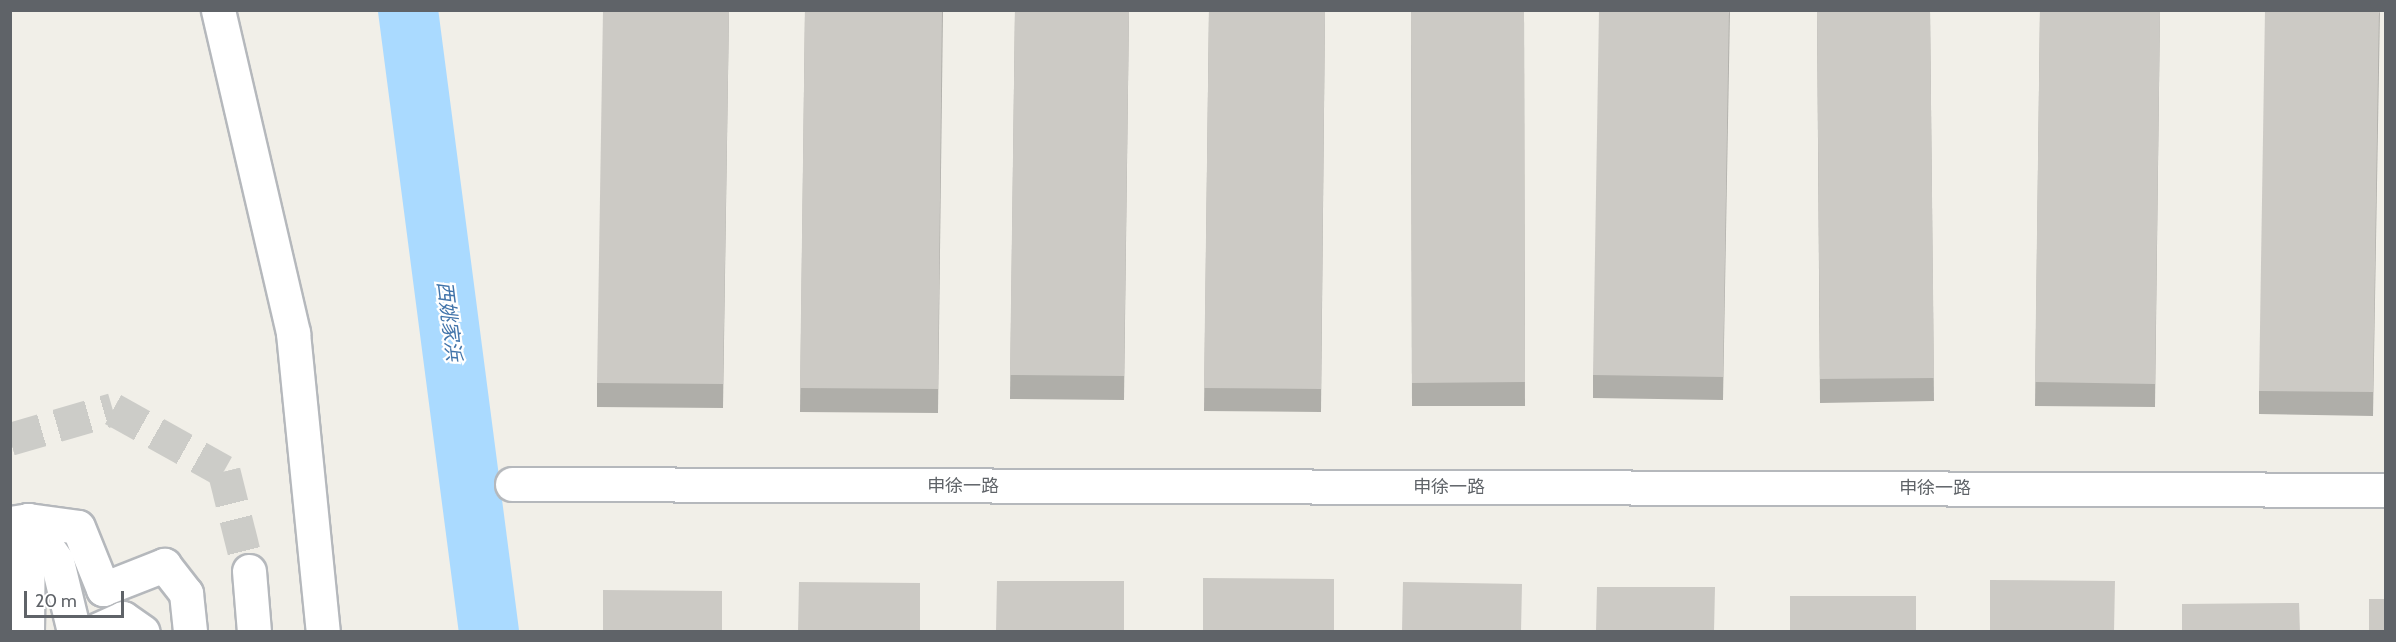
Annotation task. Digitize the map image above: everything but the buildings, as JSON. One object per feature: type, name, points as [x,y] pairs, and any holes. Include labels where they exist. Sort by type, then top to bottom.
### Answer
[{"type":"street","points":[[218,10],[293,333],[323,632]]},
{"type":"street","name":"申徐一路","points":[[513,484],[2385,490]]},
{"type":"street","points":[[19,522],[27,632]]},
{"type":"street","points":[[19,522],[57,561],[74,632]]},
{"type":"street","points":[[19,522],[78,527],[103,589],[164,565],[186,593],[190,632]]},
{"type":"street","points":[[249,572],[254,632]]},
{"type":"street","points":[[92,632],[123,618],[143,632]]},
{"type":"waterway","name":"西姚家浜","points":[[408,10],[489,632]]},
{"type":"tunnel","points":[[10,439],[113,409],[224,471],[249,571]]}]
